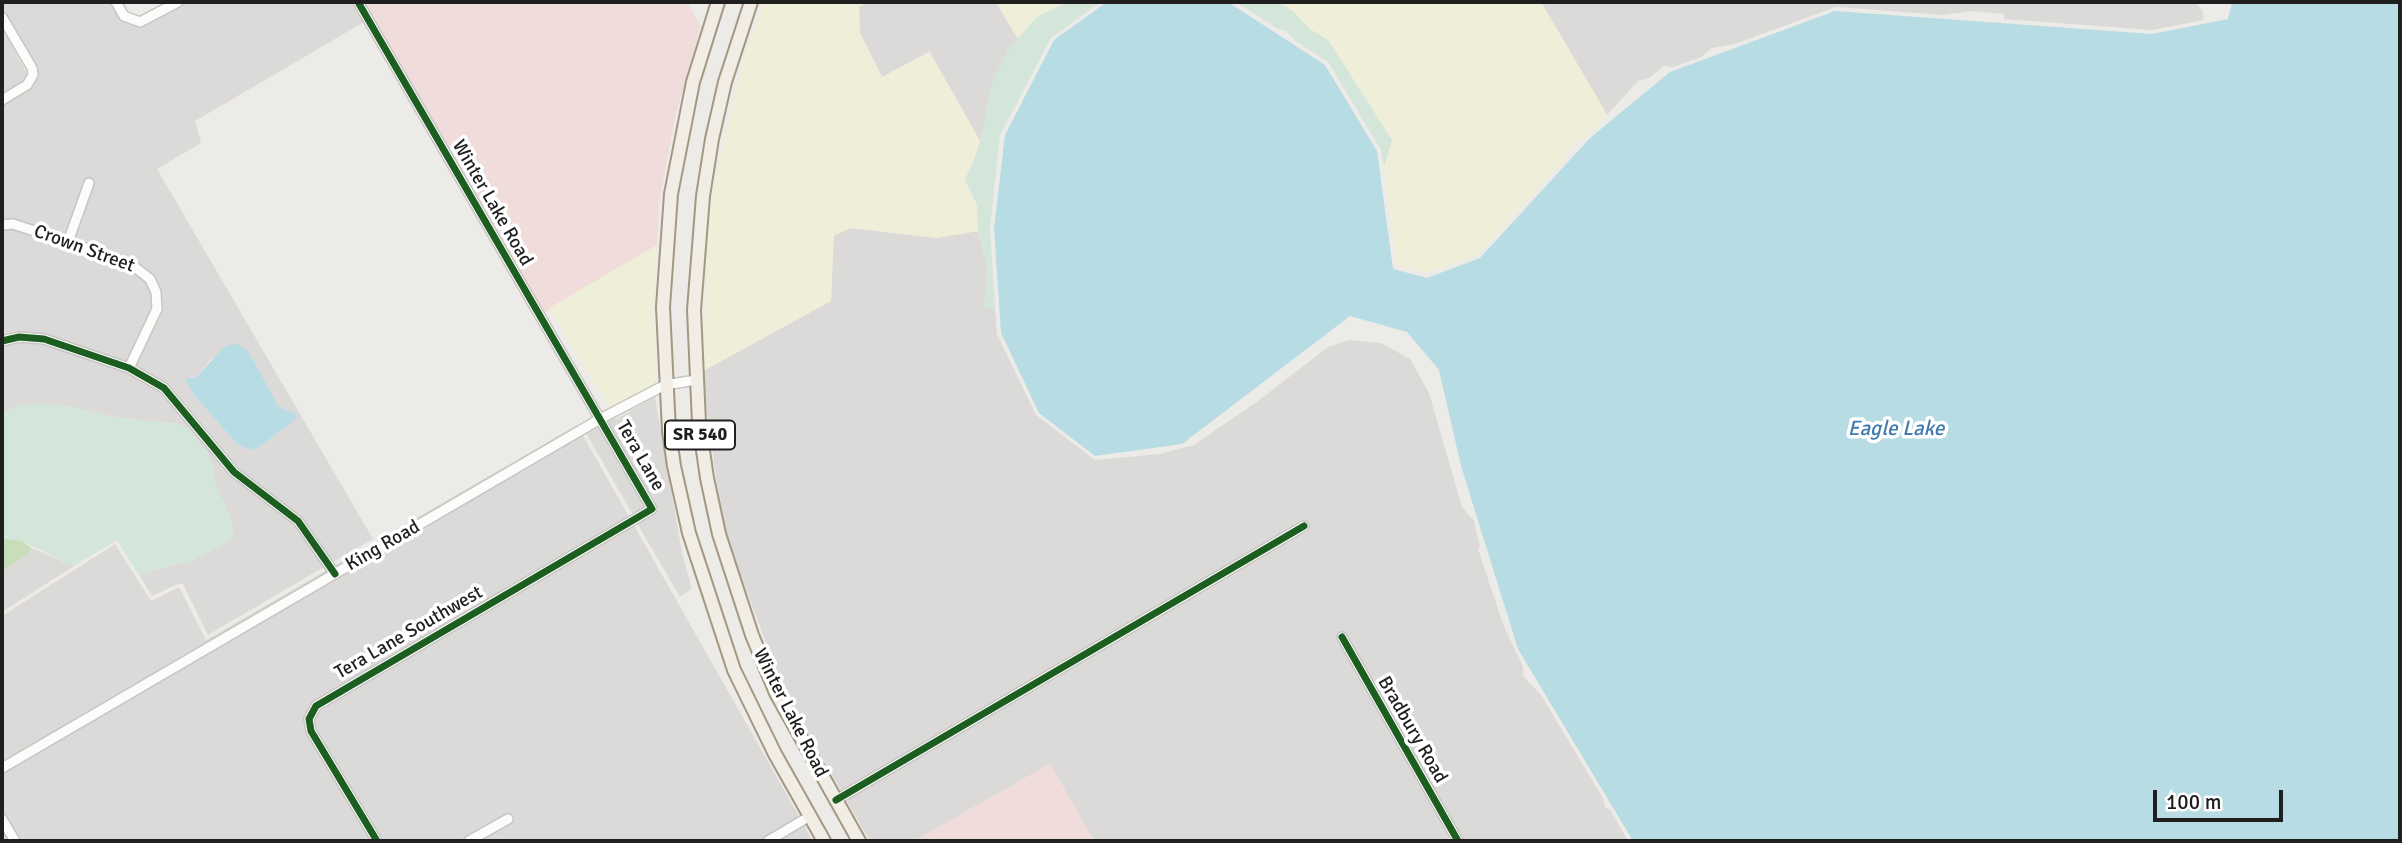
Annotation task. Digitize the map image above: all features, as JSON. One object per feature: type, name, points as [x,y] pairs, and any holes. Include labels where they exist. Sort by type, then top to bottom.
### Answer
[{"type":"main road","name":"Winter Lake Road","points":[[718,2],[693,82],[671,194],[663,307],[666,385],[674,466],[689,533],[735,672],[775,754],[824,841]]},
{"type":"main road","name":"Winter Lake Road","points":[[751,2],[718,110],[703,196],[695,291],[696,380],[702,451],[713,506],[748,624],[776,693],[859,841]]},
{"type":"street","points":[[116,2],[124,16],[140,22],[178,2]]},
{"type":"street","name":"Winter Lake Road","points":[[358,2],[600,419]]},
{"type":"street","points":[[2,17],[32,68],[33,75],[27,85],[2,100]]},
{"type":"street","points":[[68,242],[89,183]]},
{"type":"street","name":"Crown Street","points":[[2,225],[13,224],[68,242],[132,265],[146,274],[154,285],[157,309],[129,368]]},
{"type":"street","points":[[2,341],[19,337],[44,339],[129,368],[164,388],[234,472],[298,521],[335,574]]},
{"type":"street","name":"King Road","points":[[2,768],[600,419],[666,385],[696,380]]},
{"type":"street","name":"Tera Lane","points":[[600,419],[652,509]]},
{"type":"street","name":"Tera Lane Southwest","points":[[377,841],[311,730],[309,717],[316,706],[652,509]]},
{"type":"street","points":[[836,800],[1304,526]]},
{"type":"street","name":"Bradbury Road","points":[[1342,637],[1455,840]]},
{"type":"street","points":[[768,841],[810,816]]},
{"type":"street","points":[[2,819],[15,841]]},
{"type":"street","points":[[468,841],[508,819]]},
{"type":"shaded area","points":[[2,2],[110,2],[121,19],[138,26],[149,24],[187,2],[352,2],[364,22],[195,121],[201,143],[157,169],[373,539],[333,562],[302,518],[238,469],[173,389],[135,366],[161,310],[161,290],[154,276],[143,266],[74,239],[95,180],[86,178],[65,236],[15,220],[2,221],[2,105],[30,89],[38,74],[2,7]],"holes":[[[249,352],[273,399],[296,419],[259,447],[250,450],[238,445],[194,395],[190,377],[195,378],[211,359]]]},
{"type":"shaded area","points":[[364,2],[687,2],[701,26],[674,122],[659,205],[657,245],[544,313]]},
{"type":"shaded area","points":[[867,2],[996,2],[1018,39],[1008,50],[980,141],[930,52],[882,77],[860,33],[859,7]]},
{"type":"shaded area","points":[[1541,2],[2196,2],[2203,13],[2203,20],[2152,30],[2004,19],[2004,14],[1972,11],[1942,15],[1836,7],[1735,44],[1712,48],[1701,57],[1674,67],[1664,66],[1649,78],[1638,81],[1607,115]]},
{"type":"shaded area","points":[[2,27],[28,76],[24,82],[2,95]]},
{"type":"shaded area","points":[[851,228],[937,238],[978,231],[988,269],[984,308],[995,308],[997,334],[1036,415],[1095,460],[1160,454],[1194,445],[1258,401],[1328,347],[1349,340],[1381,343],[1410,359],[1429,393],[1462,507],[1474,521],[1480,546],[1478,549],[1503,624],[1523,667],[1523,676],[1541,695],[1604,800],[1604,806],[1610,810],[1628,841],[1464,841],[1344,631],[1336,636],[1450,837],[1444,841],[1094,841],[1050,764],[914,841],[870,841],[846,800],[1310,527],[1305,520],[842,792],[785,693],[723,528],[703,371],[831,301],[833,236]]},
{"type":"shaded area","points":[[12,229],[130,270],[146,282],[151,293],[152,308],[127,363],[46,335],[20,333],[2,336],[2,230]]},
{"type":"shaded area","points":[[19,342],[42,344],[127,373],[161,392],[231,475],[294,524],[324,567],[208,635],[183,584],[152,596],[139,575],[188,562],[229,541],[233,533],[231,518],[215,484],[213,467],[207,452],[179,424],[119,418],[64,405],[18,405],[2,413],[2,346]]},
{"type":"shaded area","points":[[655,397],[682,553],[692,589],[680,597],[637,523],[659,510],[607,421],[614,417],[616,419]]},
{"type":"shaded area","points":[[577,425],[813,841],[2,841],[2,616],[115,544],[151,601],[179,587],[206,640]]},
{"type":"shaded area","points":[[598,426],[646,507],[633,515],[586,433]]},
{"type":"shaded area","points":[[32,548],[74,566],[2,612],[2,572],[29,554]]},
{"type":"shaded area","points":[[1050,764],[1094,841],[914,841]]},
{"type":"green space","points":[[765,2],[867,2],[859,7],[860,33],[882,77],[929,52],[980,141],[965,182],[977,205],[978,231],[937,238],[851,228],[834,235],[831,301],[703,371],[709,207],[745,52]]},
{"type":"green space","points":[[996,2],[1067,2],[1037,17],[1018,39]]},
{"type":"green space","points":[[1067,2],[1101,2],[1051,38],[1000,135],[990,228],[995,308],[984,308],[988,269],[978,231],[977,205],[965,179],[980,141],[992,82],[1008,50],[1037,17]]},
{"type":"green space","points":[[1236,2],[1273,2],[1283,5],[1293,11],[1310,29],[1328,40],[1392,140],[1384,166],[1381,150],[1329,63],[1286,31],[1278,29]]},
{"type":"green space","points":[[1273,2],[1541,2],[1608,116],[1568,151],[1562,162],[1477,255],[1427,273],[1397,266],[1384,166],[1392,140],[1328,40],[1310,29],[1293,11]]},
{"type":"green space","points":[[657,245],[654,306],[655,385],[610,409],[549,308]]},
{"type":"green space","points":[[18,405],[64,405],[119,418],[179,424],[190,429],[207,452],[213,467],[215,484],[231,518],[233,533],[229,541],[188,563],[175,564],[139,575],[117,540],[74,566],[22,541],[2,538],[2,413]]},
{"type":"green space","points":[[2,538],[22,541],[32,548],[29,554],[2,572]]},
{"type":"water","name":"Eagle Lake","points":[[1107,2],[1228,2],[1325,65],[1377,151],[1393,269],[1427,278],[1480,258],[1590,138],[1670,72],[1835,11],[2152,34],[2228,19],[2232,2],[2400,2],[2400,841],[1633,841],[1518,649],[1461,466],[1439,370],[1407,332],[1350,316],[1182,444],[1095,456],[1039,413],[1001,333],[994,228],[1005,135],[1054,40]]},
{"type":"water","points":[[237,344],[249,352],[278,406],[295,414],[296,419],[259,447],[250,450],[238,445],[194,395],[186,381],[187,378],[195,378],[222,349]]},
{"type":"cycle path","points":[[358,2],[652,509],[316,706],[309,719],[311,731],[377,841]]},
{"type":"cycle path","points":[[2,341],[19,337],[44,339],[129,368],[164,388],[234,472],[298,521],[335,574]]},
{"type":"cycle path","points":[[836,800],[1304,526]]},
{"type":"cycle path","points":[[1342,637],[1458,841]]}]
